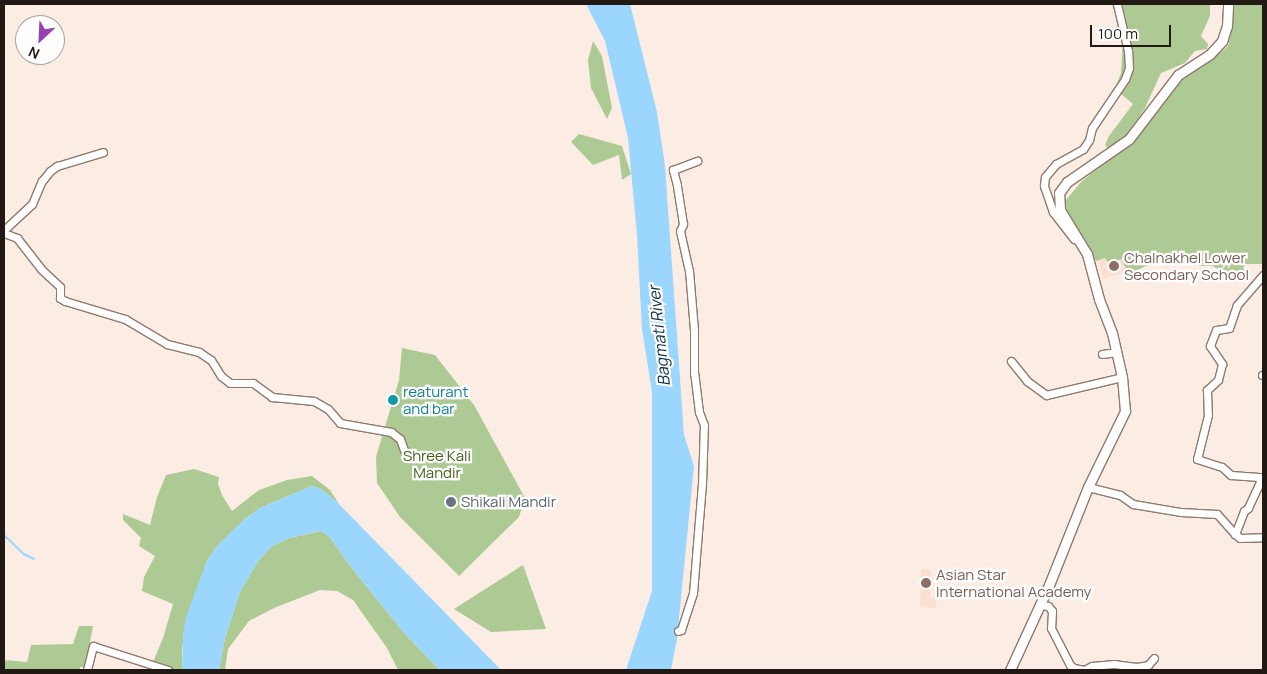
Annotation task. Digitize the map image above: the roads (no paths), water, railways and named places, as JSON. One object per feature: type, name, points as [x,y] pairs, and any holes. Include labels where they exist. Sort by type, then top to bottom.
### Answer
[{"type":"main road","points":[[1010,670],[1041,604],[1088,487],[1125,411],[1122,377],[1117,352],[1087,254],[1060,210],[1058,199],[1061,188],[1130,139],[1178,75],[1210,54],[1222,41],[1227,26],[1228,4]]},
{"type":"street","points":[[1087,254],[1053,212],[1044,186],[1045,177],[1056,164],[1083,149],[1089,140],[1092,128],[1125,79],[1129,68],[1128,51],[1117,4]]},
{"type":"street","points":[[103,152],[57,166],[50,171],[42,181],[32,204],[4,231],[17,238],[41,269],[60,287],[60,298],[125,319],[168,344],[199,352],[211,360],[221,376],[230,383],[252,383],[272,397],[314,401],[328,409],[340,423],[391,432],[400,439],[404,450]]},
{"type":"street","points":[[678,630],[681,630],[693,593],[702,484],[704,425],[699,412],[694,372],[694,330],[690,271],[680,231],[682,224],[673,170],[697,161]]},
{"type":"street","points":[[1235,534],[1244,511],[1248,508],[1260,482],[1259,478],[1231,475],[1222,467],[1197,459],[1208,415],[1207,390],[1218,380],[1222,364],[1210,346],[1216,330],[1229,328],[1237,305],[1263,276]]},
{"type":"street","points":[[1102,354],[1117,352]]},
{"type":"street","points":[[1011,361],[1026,381],[1046,395],[1122,377]]},
{"type":"street","points":[[1088,487],[1120,496],[1133,504],[1181,512],[1217,514],[1240,538],[1263,537]]},
{"type":"street","points":[[1041,604],[1048,606],[1052,611],[1051,628],[1070,665],[1074,668],[1084,670],[1092,666],[1114,664],[1136,667],[1148,665],[1154,658]]},
{"type":"street","points":[[87,670],[93,646],[168,670]]},
{"type":"water","name":"Bagmati River","points":[[586,4],[630,4],[657,112],[665,166],[684,435],[694,466],[677,639],[671,670],[626,670],[652,591],[652,392],[642,329],[637,235],[628,138],[605,41]]},
{"type":"water","points":[[312,486],[321,489],[339,504],[501,670],[440,670],[405,634],[351,567],[329,536],[320,531],[289,538],[272,546],[258,561],[240,592],[225,638],[219,670],[182,670],[183,634],[186,617],[206,563],[216,547],[245,519],[260,508]]},
{"type":"waterway","points":[[4,535],[24,554],[34,559]]},
{"type":"place","name":"Chalnakhel Lower Secondary School","points":[[1114,266]]},
{"type":"place","name":"reaturant and bar","points":[[393,400]]},
{"type":"place","name":"Shikali Mandir","points":[[451,502]]},
{"type":"place","name":"Asian Star International Academy","points":[[926,583]]},
{"type":"park label","name":"Shree Kali Mandir","points":[[437,464]]}]
